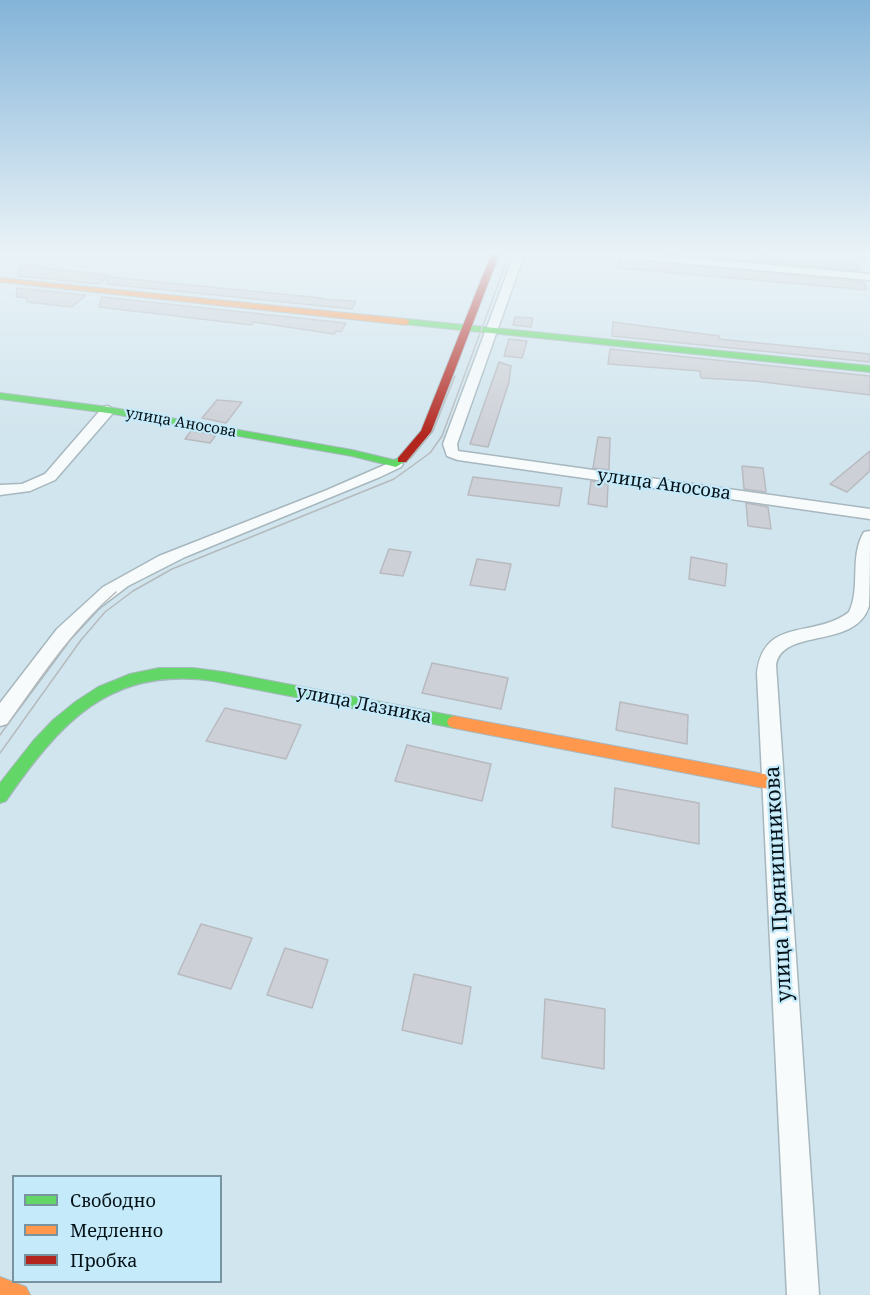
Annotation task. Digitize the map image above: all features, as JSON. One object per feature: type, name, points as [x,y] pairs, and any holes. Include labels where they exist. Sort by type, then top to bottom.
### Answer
[{"type":"street","points":[[353,315],[870,369]]},
{"type":"street","points":[[0,718],[59,640],[81,616],[132,575],[165,558],[289,510],[396,464],[407,456],[426,432],[472,315]]},
{"type":"street","points":[[492,330],[497,315]]},
{"type":"street","name":"улица Аносова","points":[[492,330],[450,444],[452,453],[458,456],[870,514]]},
{"type":"street","name":"улица Аносова","points":[[0,396],[108,410],[352,453],[396,464]]},
{"type":"street","points":[[0,490],[25,488],[50,477],[108,410]]},
{"type":"street","name":"улица Прянишникова","points":[[803,1295],[766,674],[770,652],[776,646],[793,639],[825,632],[857,616],[866,600],[868,589],[865,562],[870,536]]},
{"type":"street","name":"улица Лазника","points":[[0,796],[35,744],[68,712],[85,700],[135,676],[163,672],[195,673],[774,783]]},
{"type":"street","points":[[0,1289],[18,1295]]},
{"type":"building","points":[[170,315],[275,315],[346,323],[341,332],[336,331],[334,334],[254,322],[251,325]]},
{"type":"building","points":[[515,317],[533,318],[531,327],[513,325]]},
{"type":"building","points":[[613,322],[719,336],[719,339],[870,354],[870,362],[612,336]]},
{"type":"building","points":[[509,339],[527,341],[522,358],[504,356]]},
{"type":"building","points":[[610,349],[870,376],[870,395],[755,381],[701,378],[700,371],[608,364]]},
{"type":"building","points":[[499,362],[511,366],[509,382],[488,447],[470,444]]},
{"type":"building","points":[[217,400],[242,402],[226,423],[202,418]]},
{"type":"building","points":[[191,431],[216,435],[210,443],[185,439]]},
{"type":"building","points":[[598,437],[610,438],[609,470],[593,468]]},
{"type":"building","points":[[870,451],[870,471],[847,492],[830,484]]},
{"type":"building","points":[[742,466],[763,468],[766,492],[744,489]]},
{"type":"building","points":[[473,477],[562,488],[559,506],[468,495]]},
{"type":"building","points":[[591,481],[608,484],[607,507],[588,504]]},
{"type":"building","points":[[746,503],[768,507],[771,529],[748,526]]},
{"type":"building","points":[[389,549],[411,552],[403,576],[380,573]]},
{"type":"building","points":[[691,557],[727,564],[725,586],[689,579]]},
{"type":"building","points":[[477,559],[511,564],[505,590],[470,585]]},
{"type":"building","points":[[432,663],[508,678],[501,709],[422,693]]},
{"type":"building","points":[[620,702],[688,715],[687,744],[616,730]]},
{"type":"building","points":[[225,708],[301,725],[286,759],[206,741]]},
{"type":"building","points":[[407,745],[491,764],[482,801],[395,781]]},
{"type":"building","points":[[615,788],[699,803],[699,844],[612,827]]},
{"type":"building","points":[[201,924],[252,938],[231,989],[178,974]]},
{"type":"building","points":[[285,948],[328,960],[312,1008],[267,995]]},
{"type":"building","points":[[414,974],[471,987],[462,1044],[402,1030]]},
{"type":"building","points":[[545,999],[605,1009],[604,1069],[542,1058]]},
{"type":"tram line","points":[[0,753],[81,640],[105,612],[133,591],[172,569],[394,479],[430,453],[442,436],[487,315]]},
{"type":"tram line","points":[[410,459],[433,431],[455,376]]},
{"type":"tram line","points":[[0,735],[68,642],[116,592]]},
{"type":"traffic: fast","points":[[406,322],[870,369]]},
{"type":"traffic: fast","points":[[0,396],[108,410],[352,453],[396,464],[402,460]]},
{"type":"traffic: fast","points":[[0,796],[38,746],[58,724],[80,706],[103,691],[130,680],[159,674],[213,675],[454,722]]},
{"type":"traffic: slow","points":[[343,315],[406,322]]},
{"type":"traffic: slow","points":[[454,722],[774,783]]},
{"type":"traffic: slow","points":[[0,1289],[18,1295]]},
{"type":"traffic: jam","points":[[402,460],[426,432],[471,315]]}]
